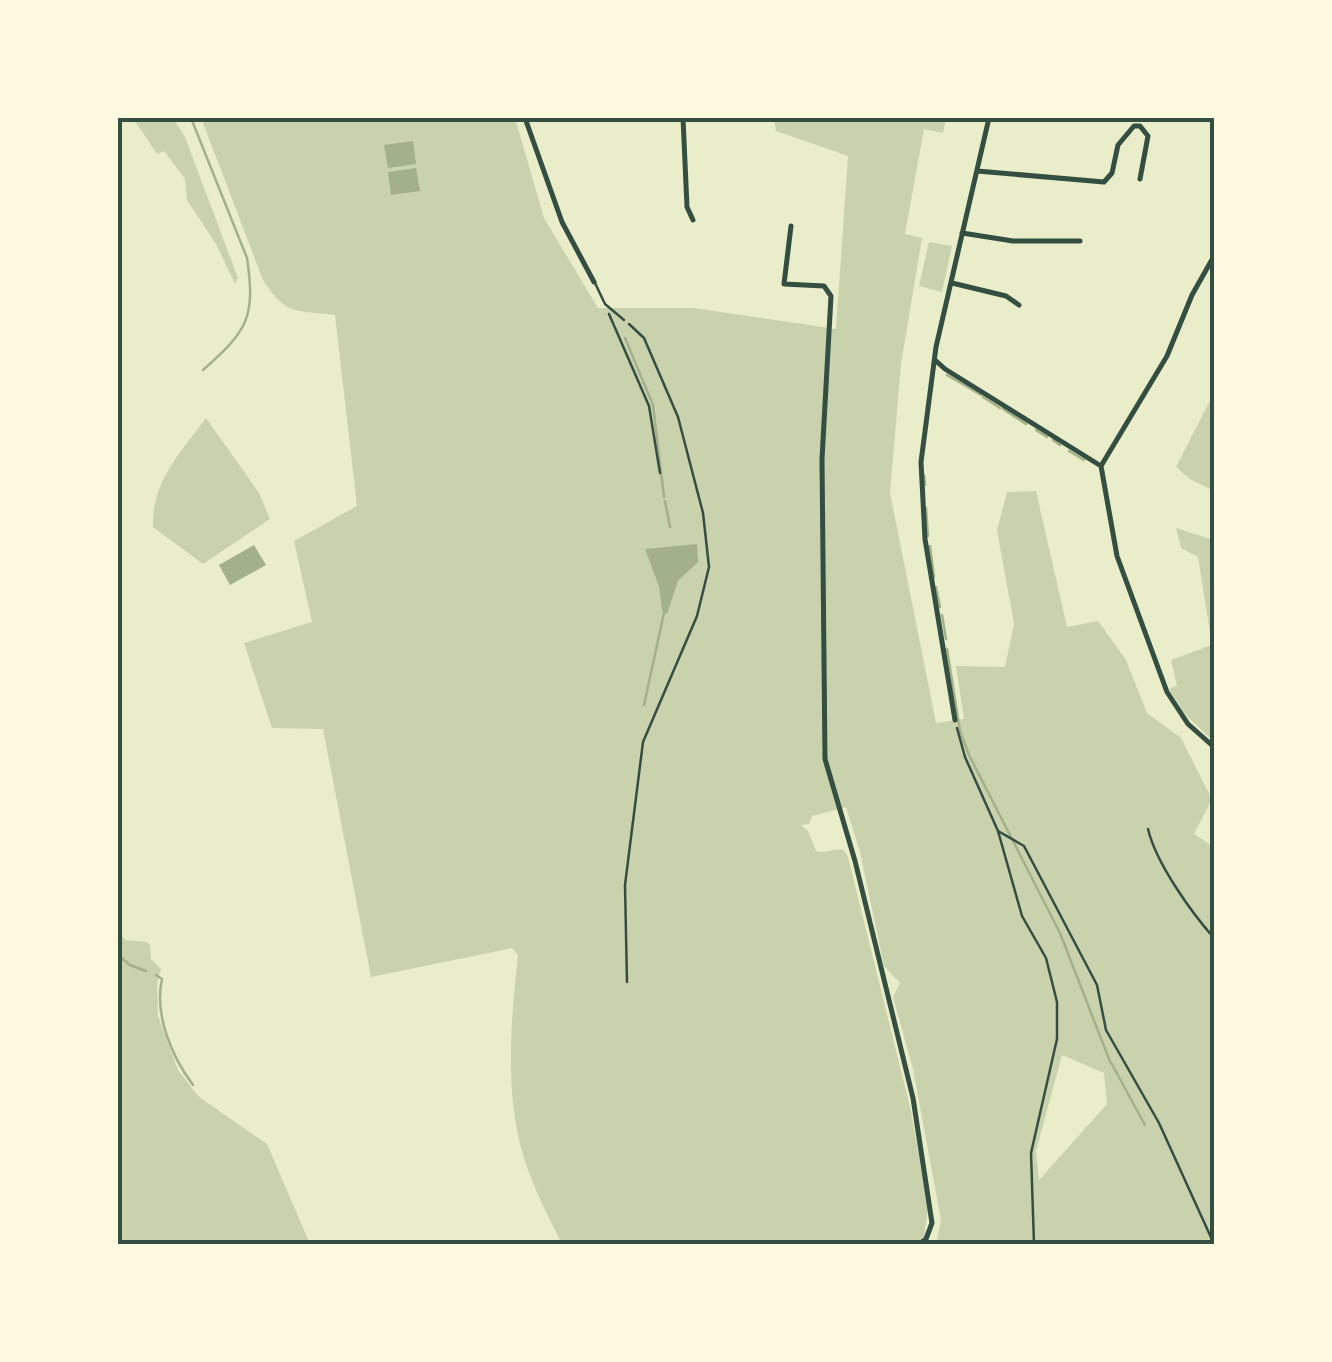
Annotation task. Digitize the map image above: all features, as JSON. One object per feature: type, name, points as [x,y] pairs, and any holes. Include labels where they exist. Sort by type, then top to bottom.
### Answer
[{"type":"street","points":[[525,118],[562,222],[594,282]]},
{"type":"street","points":[[683,118],[687,207],[693,220]]},
{"type":"street","points":[[955,720],[920,492],[934,360],[990,118]]},
{"type":"street","points":[[977,171],[1104,182],[1112,173],[1118,145],[1134,126],[1140,126],[1148,136],[1140,178]]},
{"type":"street","points":[[792,226],[783,280],[788,286],[824,286],[828,290],[831,317],[822,459],[825,759],[855,861],[913,1098],[932,1224],[926,1239],[919,1244]]},
{"type":"street","points":[[962,234],[1014,242],[1080,242]]},
{"type":"street","points":[[1214,256],[1192,295],[1167,356],[1100,466],[1117,556],[1167,692],[1177,711],[1214,748]]},
{"type":"street","points":[[952,284],[1006,296],[1019,305]]},
{"type":"street","points":[[934,360],[1100,466]]},
{"type":"lane","points":[[594,282],[605,304],[624,320]]},
{"type":"path","points":[[605,304],[649,406],[660,474]]},
{"type":"path","points":[[624,320],[644,338],[678,417],[704,514],[709,567],[698,616],[643,742],[625,885],[627,982]]},
{"type":"path","points":[[955,720],[965,757],[998,831],[1022,916],[1046,958],[1057,1002],[1056,1038],[1031,1153],[1034,1244]]},
{"type":"path","points":[[1148,830],[1166,868],[1214,938]]},
{"type":"path","points":[[998,831],[1024,846],[1096,985],[1106,1030],[1158,1122],[1214,1244]]},
{"type":"shaded area","points":[[133,118],[173,118],[185,137],[238,278],[235,284],[216,244],[187,200],[185,179],[164,151],[157,154]]},
{"type":"shaded area","points":[[206,118],[515,118],[544,218],[598,308],[694,308],[836,329],[848,156],[776,131],[774,118],[946,118],[943,133],[924,129],[905,234],[922,238],[901,364],[890,493],[936,723],[964,719],[956,666],[1005,667],[1014,624],[997,530],[1007,492],[1036,491],[1067,627],[1098,621],[1126,660],[1147,713],[1181,738],[1212,799],[1194,834],[1214,847],[1214,1244],[931,1244],[937,1240],[941,1220],[913,1069],[893,997],[900,983],[884,966],[860,852],[846,807],[812,816],[809,824],[801,825],[808,831],[816,851],[844,850],[848,857],[911,1111],[928,1208],[924,1237],[915,1243],[908,1240],[898,1244],[562,1244],[528,1169],[514,1108],[512,1032],[518,955],[512,948],[371,977],[323,729],[272,728],[244,643],[312,622],[294,541],[357,506],[335,315],[293,309],[271,292],[203,123]],"holes":[[[697,545],[697,562],[678,581],[662,611],[659,587],[646,550]],[[1062,1055],[1104,1073],[1107,1104],[1039,1180],[1036,1151]]]},
{"type":"shaded area","points":[[413,141],[416,164],[388,168],[384,145]]},
{"type":"shaded area","points":[[416,168],[420,191],[391,195],[388,172]]},
{"type":"shaded area","points":[[929,242],[952,246],[942,292],[919,286]]},
{"type":"shaded area","points":[[1214,393],[1214,491],[1176,467]]},
{"type":"shaded area","points":[[206,418],[259,493],[270,519],[203,564],[153,527],[162,481]]},
{"type":"shaded area","points":[[1176,528],[1214,540],[1214,742],[1185,714],[1169,689],[1177,686],[1171,660],[1212,645],[1198,557],[1181,548]]},
{"type":"shaded area","points":[[697,544],[698,562],[678,581],[667,614],[662,611],[659,587],[645,549]]},
{"type":"shaded area","points":[[254,545],[266,565],[230,585],[219,565]]},
{"type":"shaded area","points":[[118,930],[125,940],[147,942],[151,959],[161,969],[157,983],[158,1016],[178,1070],[199,1097],[267,1144],[310,1244],[118,1244]]},
{"type":"waterway","points":[[191,118],[247,258],[250,295],[249,310],[239,333],[203,370]]},
{"type":"waterway","points":[[625,338],[653,405],[664,497]]},
{"type":"waterway","points":[[947,375],[959,382]]},
{"type":"waterway","points":[[961,383],[981,395]]},
{"type":"waterway","points":[[983,397],[1000,408]]},
{"type":"waterway","points":[[1003,409],[1026,424]]},
{"type":"waterway","points":[[1036,430],[1047,437]]},
{"type":"waterway","points":[[1053,440],[1060,445]]},
{"type":"waterway","points":[[1069,451],[1084,460]]},
{"type":"waterway","points":[[924,475],[925,485]]},
{"type":"waterway","points":[[665,501],[670,527]]},
{"type":"waterway","points":[[926,508],[928,536]]},
{"type":"waterway","points":[[930,546],[934,577]]},
{"type":"waterway","points":[[936,587],[940,607]]},
{"type":"waterway","points":[[644,705],[664,613]]},
{"type":"waterway","points":[[942,615],[946,639]]},
{"type":"waterway","points":[[947,649],[960,731],[969,755],[1060,933],[1109,1059],[1145,1125]]},
{"type":"waterway","points":[[118,955],[146,971]]},
{"type":"waterway","points":[[156,975],[162,979],[161,1007],[167,1035],[193,1085]]}]
